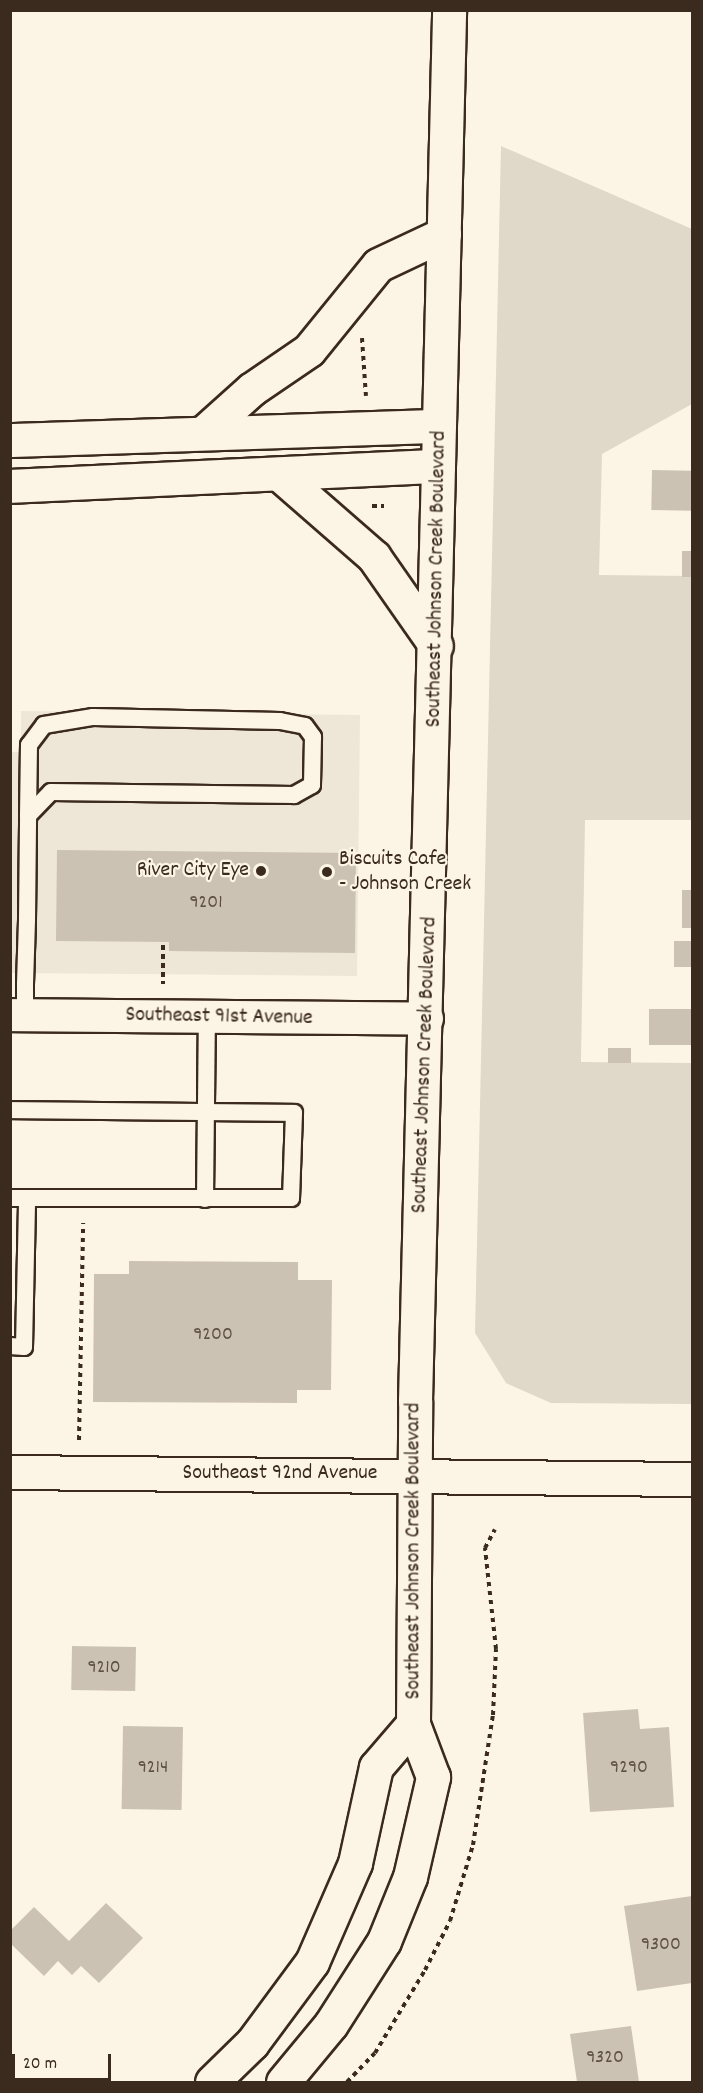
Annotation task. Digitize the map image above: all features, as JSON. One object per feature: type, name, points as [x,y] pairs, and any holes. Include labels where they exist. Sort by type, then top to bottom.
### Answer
[{"type":"main road","name":"Southeast Johnson Creek Boulevard","points":[[283,2082],[362,1980],[410,1877],[433,1777],[413,1724],[415,1475],[449,10]]},
{"type":"main road","points":[[204,432],[252,389],[309,350],[378,265],[444,234]]},
{"type":"main road","points":[[10,440],[439,426]]},
{"type":"main road","points":[[10,486],[438,466]]},
{"type":"main road","points":[[279,474],[374,557],[436,646]]},
{"type":"main road","name":"Southeast 92nd Avenue","points":[[10,1472],[693,1479]]},
{"type":"main road","name":"Southeast Johnson Creek Boulevard","points":[[212,2082],[252,2043],[312,1962],[355,1863],[375,1767],[413,1724]]},
{"type":"street","name":"Southeast 91st Avenue","points":[[18,1015],[427,1019]]},
{"type":"lane","points":[[18,1015],[28,816],[29,745],[44,725],[62,720],[280,721],[305,726],[313,737],[315,775],[303,792],[284,796],[51,792],[28,816]]},
{"type":"lane","points":[[205,1199],[207,1017]]},
{"type":"lane","points":[[10,1110],[294,1113],[291,1198],[19,1198],[24,1347],[10,1346]]},
{"type":"path","points":[[362,331],[366,406]]},
{"type":"path","points":[[372,506],[384,506]]},
{"type":"path","points":[[357,858],[367,858]]},
{"type":"path","points":[[163,945],[163,984]]},
{"type":"path","points":[[78,1473],[83,1198]]},
{"type":"shaded area","points":[[501,146],[692,229],[692,404],[602,454],[599,575],[692,576],[692,820],[585,820],[581,1062],[692,1063],[692,1404],[551,1403],[506,1383],[475,1333]]},
{"type":"shaded area","points":[[21,711],[360,715],[357,976],[11,973],[10,752],[21,752]]},
{"type":"building","points":[[652,470],[692,471],[691,511],[651,510]]},
{"type":"building","points":[[682,551],[692,551],[692,577],[682,577]]},
{"type":"building","points":[[57,850],[356,853],[355,953],[169,951],[169,942],[56,941]]},
{"type":"building","points":[[682,890],[692,890],[692,928],[682,928]]},
{"type":"building","points":[[674,941],[692,941],[692,967],[674,967]]},
{"type":"building","points":[[649,1009],[692,1009],[692,1045],[649,1045]]},
{"type":"building","points":[[608,1048],[631,1048],[631,1063],[608,1063]]},
{"type":"building","points":[[129,1261],[298,1262],[298,1280],[332,1280],[331,1390],[297,1390],[297,1403],[93,1402],[94,1274],[129,1274]]},
{"type":"building","points":[[72,1646],[136,1647],[135,1691],[71,1690]]},
{"type":"building","points":[[638,1709],[640,1729],[669,1727],[674,1807],[590,1812],[583,1713]]},
{"type":"building","points":[[123,1726],[183,1727],[182,1810],[122,1809]]},
{"type":"building","points":[[692,1896],[692,1983],[637,1991],[624,1906]]},
{"type":"building","points":[[106,1903],[143,1938],[99,1983],[81,1966],[72,1975],[58,1961],[44,1976],[10,1943],[10,1931],[34,1907],[69,1941]]},
{"type":"building","points":[[631,2026],[639,2082],[577,2082],[570,2034]]},
{"type":"place","name":"River City Eye","points":[[261,871]]},
{"type":"place","name":"Biscuits Cafe - Johnson Creek","points":[[327,872]]}]
